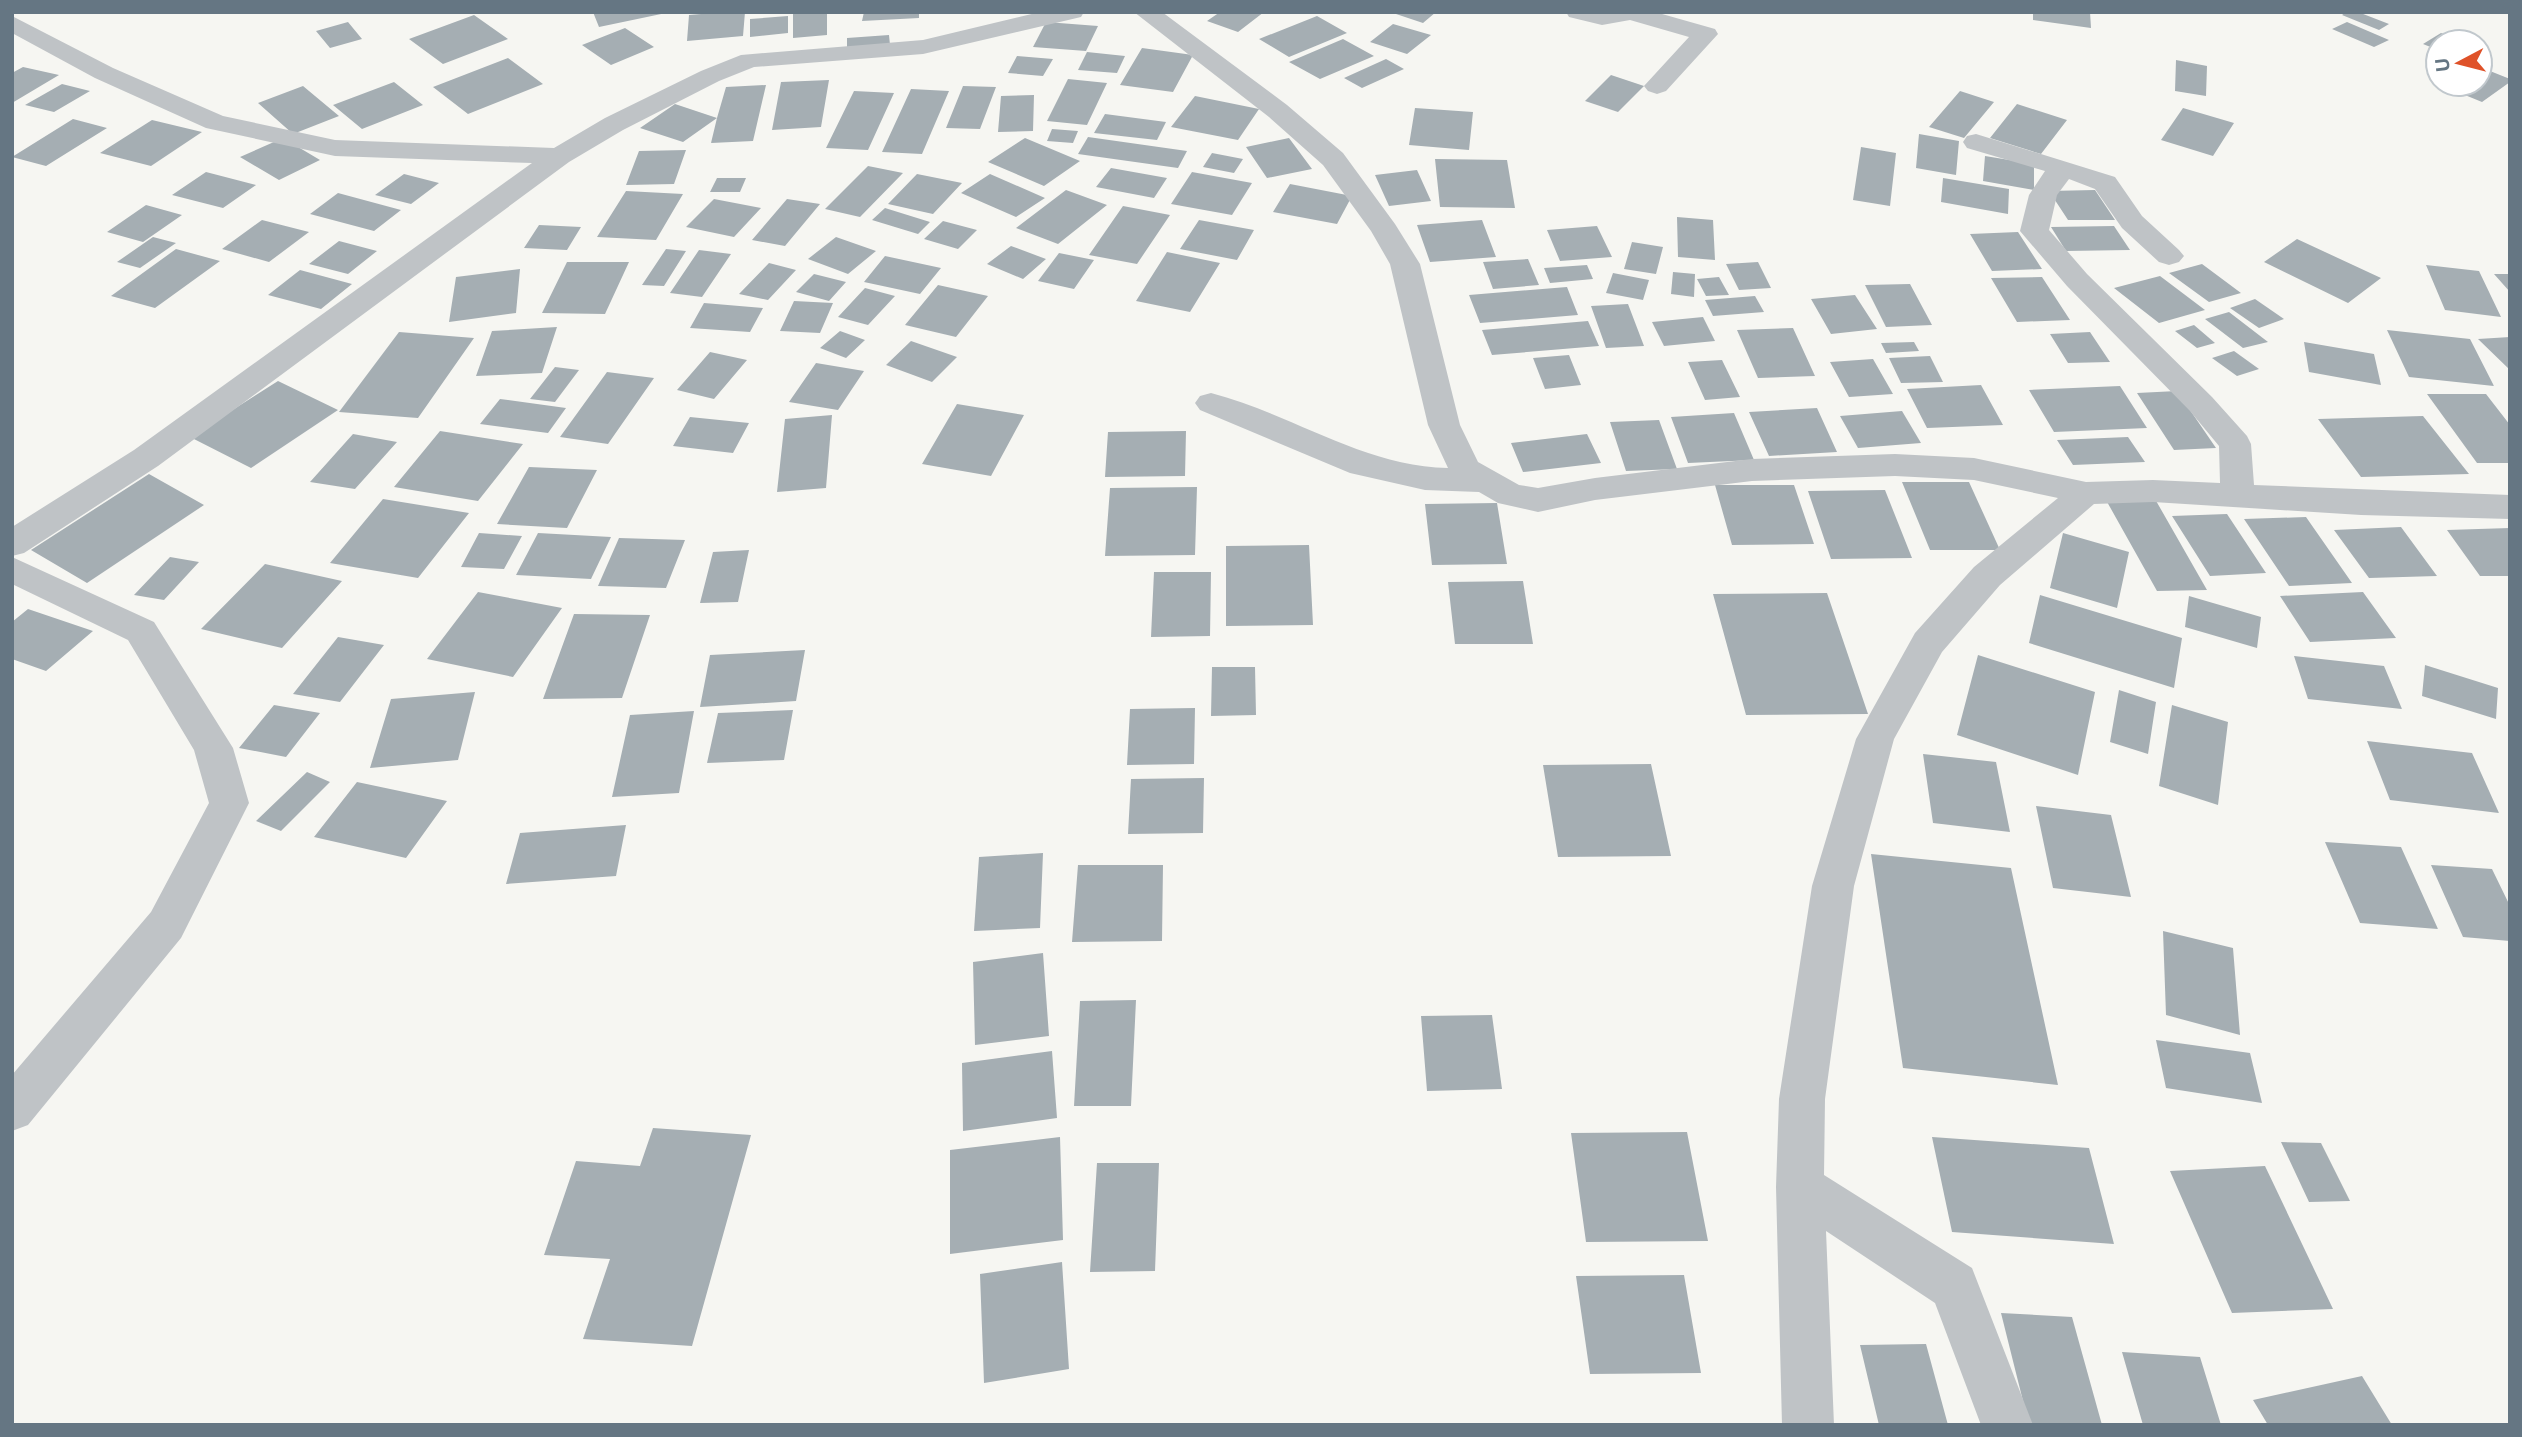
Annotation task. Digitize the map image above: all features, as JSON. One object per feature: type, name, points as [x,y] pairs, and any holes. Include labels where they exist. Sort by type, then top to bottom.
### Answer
[{"type":"street","points":[[12,544],[146,458],[559,156],[614,124],[710,76],[750,60],[923,47],[1072,12]]},
{"type":"street","points":[[1146,12],[1183,25],[1333,159],[1385,230],[1405,264],[1444,425],[1465,469],[1510,495],[1538,500],[1595,489],[1752,470],[1895,465],[1973,468],[2086,493],[2152,491],[2361,503],[2510,507]]},
{"type":"street","points":[[1578,12],[1602,18],[1631,13],[1706,33],[1657,86]]},
{"type":"street","points":[[12,23],[104,73],[215,122],[335,148],[559,156]]},
{"type":"street","points":[[1976,142],[2105,183],[2132,222],[2169,256]]},
{"type":"street","points":[[2067,169],[2058,173],[2042,195],[2034,231],[2077,280],[2201,404],[2235,444],[2238,494]]},
{"type":"street","points":[[1211,403],[1362,466],[1424,479],[1487,481]]},
{"type":"street","points":[[1808,1425],[1801,1187],[1802,1099],[1833,886],[1875,738],[1928,643],[1987,576],[2086,493]]},
{"type":"street","points":[[12,569],[141,631],[213,748],[229,803],[166,925],[12,1110]]},
{"type":"street","points":[[1801,1187],[1954,1286],[2007,1425]]},
{"type":"building","points":[[593,12],[666,12],[666,13],[599,27]]},
{"type":"building","points":[[745,12],[743,36],[687,41],[689,15]]},
{"type":"building","points":[[827,12],[827,35],[793,38],[793,13]]},
{"type":"building","points":[[864,12],[919,12],[919,18],[862,21]]},
{"type":"building","points":[[1220,12],[1264,12],[1238,32],[1207,21]]},
{"type":"building","points":[[1390,12],[1436,12],[1423,23]]},
{"type":"building","points":[[2033,12],[2090,12],[2091,28],[2033,20]]},
{"type":"building","points":[[2346,12],[2358,12],[2389,24],[2379,30],[2342,15]]},
{"type":"building","points":[[474,15],[508,39],[443,64],[409,39]]},
{"type":"building","points":[[788,16],[788,33],[750,37],[750,19]]},
{"type":"building","points":[[1317,16],[1347,33],[1289,57],[1259,39]]},
{"type":"building","points":[[348,22],[362,39],[330,48],[316,31]]},
{"type":"building","points":[[1046,22],[1098,26],[1086,51],[1033,47]]},
{"type":"building","points":[[2347,22],[2389,40],[2374,47],[2332,29]]},
{"type":"building","points":[[1393,24],[1431,35],[1407,54],[1370,42]]},
{"type":"building","points":[[625,28],[654,47],[611,65],[582,45]]},
{"type":"building","points":[[889,35],[890,45],[847,48],[847,38]]},
{"type":"building","points":[[1343,39],[1374,56],[1320,79],[1289,62]]},
{"type":"building","points":[[1142,48],[1193,55],[1173,92],[1120,85]]},
{"type":"building","points":[[1087,52],[1125,56],[1117,73],[1078,70]]},
{"type":"building","points":[[1017,56],[1053,59],[1043,76],[1008,73]]},
{"type":"building","points":[[508,58],[543,84],[468,114],[433,87]]},
{"type":"building","points":[[1386,59],[1404,69],[1362,88],[1344,78]]},
{"type":"building","points":[[2176,60],[2207,66],[2206,96],[2175,91]]},
{"type":"building","points":[[23,67],[59,75],[12,103],[12,73]]},
{"type":"building","points":[[2494,73],[2510,79],[2510,82],[2494,93]]},
{"type":"building","points":[[1611,75],[1644,86],[1618,112],[1585,101]]},
{"type":"building","points":[[1068,79],[1107,83],[1087,125],[1047,121]]},
{"type":"building","points":[[829,80],[821,127],[772,130],[781,82]]},
{"type":"building","points":[[394,82],[423,105],[362,129],[333,105]]},
{"type":"building","points":[[62,84],[90,91],[54,112],[25,105]]},
{"type":"building","points":[[766,85],[753,141],[711,143],[726,87]]},
{"type":"building","points":[[303,86],[339,116],[293,134],[258,103]]},
{"type":"building","points":[[963,86],[996,87],[980,129],[946,128]]},
{"type":"building","points":[[911,89],[949,91],[922,154],[882,152]]},
{"type":"building","points":[[854,91],[894,93],[868,150],[826,148]]},
{"type":"building","points":[[1960,91],[1994,102],[1964,138],[1929,127]]},
{"type":"building","points":[[1034,95],[1033,131],[998,132],[1001,96]]},
{"type":"building","points":[[1195,96],[1259,109],[1238,140],[1171,127]]},
{"type":"building","points":[[2472,98],[2488,98],[2482,102]]},
{"type":"building","points":[[675,104],[717,118],[683,142],[640,128]]},
{"type":"building","points":[[2017,104],[2067,120],[2041,154],[1990,138]]},
{"type":"building","points":[[1415,108],[1473,112],[1469,150],[1409,145]]},
{"type":"building","points":[[2183,108],[2234,123],[2213,156],[2161,140]]},
{"type":"building","points":[[1105,114],[1166,122],[1157,140],[1094,133]]},
{"type":"building","points":[[73,119],[107,128],[46,166],[12,157]]},
{"type":"building","points":[[152,120],[202,132],[151,166],[100,153]]},
{"type":"building","points":[[1052,129],[1078,131],[1073,143],[1047,141]]},
{"type":"building","points":[[1919,134],[1959,141],[1956,175],[1916,168]]},
{"type":"building","points":[[1088,137],[1187,151],[1178,168],[1078,154]]},
{"type":"building","points":[[283,138],[320,160],[279,180],[240,157]]},
{"type":"building","points":[[1025,138],[1080,161],[1044,186],[988,162]]},
{"type":"building","points":[[1289,138],[1312,169],[1267,178],[1246,147]]},
{"type":"building","points":[[1861,147],[1896,153],[1890,206],[1853,200]]},
{"type":"building","points":[[686,150],[674,184],[626,185],[639,151]]},
{"type":"building","points":[[1212,153],[1243,159],[1234,173],[1203,167]]},
{"type":"building","points":[[1985,156],[2034,164],[2034,190],[1983,181]]},
{"type":"building","points":[[1435,159],[1507,160],[1515,208],[1440,207]]},
{"type":"building","points":[[868,166],[903,173],[860,217],[825,209]]},
{"type":"building","points":[[1111,168],[1167,178],[1154,198],[1096,187]]},
{"type":"building","points":[[1417,170],[1431,201],[1389,206],[1375,175]]},
{"type":"building","points":[[206,172],[256,185],[223,208],[172,195]]},
{"type":"building","points":[[1192,172],[1252,183],[1232,215],[1171,204]]},
{"type":"building","points":[[404,174],[439,183],[411,204],[375,195]]},
{"type":"building","points":[[917,174],[962,183],[933,214],[888,204]]},
{"type":"building","points":[[990,174],[1045,198],[1016,217],[961,193]]},
{"type":"building","points":[[717,178],[746,178],[740,192],[710,192]]},
{"type":"building","points":[[1943,178],[2009,189],[2008,214],[1941,202]]},
{"type":"building","points":[[1290,184],[1352,196],[1337,224],[1273,212]]},
{"type":"building","points":[[1066,190],[1107,205],[1058,244],[1016,228]]},
{"type":"building","points":[[2095,190],[2115,220],[2068,220],[2049,191]]},
{"type":"building","points":[[626,191],[683,194],[656,240],[597,237]]},
{"type":"building","points":[[338,193],[401,210],[374,231],[310,214]]},
{"type":"building","points":[[714,199],[761,208],[734,237],[686,227]]},
{"type":"building","points":[[787,199],[820,204],[785,246],[752,240]]},
{"type":"building","points":[[146,205],[182,215],[143,242],[107,232]]},
{"type":"building","points":[[1123,206],[1170,215],[1137,264],[1089,255]]},
{"type":"building","points":[[885,208],[930,222],[918,234],[872,220]]},
{"type":"building","points":[[1677,217],[1713,220],[1715,260],[1678,257]]},
{"type":"building","points":[[262,220],[309,232],[269,262],[222,249]]},
{"type":"building","points":[[1199,220],[1254,230],[1237,260],[1180,249]]},
{"type":"building","points":[[1482,220],[1496,257],[1430,262],[1417,225]]},
{"type":"building","points":[[943,221],[977,230],[958,249],[924,239]]},
{"type":"building","points":[[539,225],[581,227],[567,250],[524,248]]},
{"type":"building","points":[[1597,226],[1612,257],[1560,261],[1547,230]]},
{"type":"building","points":[[2114,226],[2130,250],[2066,251],[2051,227]]},
{"type":"building","points":[[2018,232],[2042,269],[1992,271],[1970,234]]},
{"type":"building","points":[[153,237],[176,243],[140,268],[117,262]]},
{"type":"building","points":[[836,237],[876,251],[848,274],[808,259]]},
{"type":"building","points":[[2297,239],[2381,278],[2348,303],[2264,262]]},
{"type":"building","points":[[339,241],[377,251],[348,274],[309,264]]},
{"type":"building","points":[[1632,242],[1663,247],[1656,274],[1624,269]]},
{"type":"building","points":[[1011,246],[1046,259],[1023,279],[987,264]]},
{"type":"building","points":[[176,249],[220,261],[155,308],[111,296]]},
{"type":"building","points":[[666,249],[686,251],[664,286],[642,285]]},
{"type":"building","points":[[699,250],[731,254],[702,297],[670,293]]},
{"type":"building","points":[[1167,252],[1220,263],[1190,312],[1136,301]]},
{"type":"building","points":[[1059,253],[1094,260],[1074,289],[1038,281]]},
{"type":"building","points":[[885,256],[941,268],[920,294],[864,282]]},
{"type":"building","points":[[1528,259],[1539,285],[1493,289],[1483,262]]},
{"type":"building","points":[[567,262],[629,262],[605,314],[542,313]]},
{"type":"building","points":[[1758,262],[1771,288],[1739,290],[1726,264]]},
{"type":"building","points":[[769,263],[796,270],[768,300],[739,294]]},
{"type":"building","points":[[2202,264],[2241,293],[2209,302],[2169,273]]},
{"type":"building","points":[[1587,265],[1593,279],[1550,283],[1544,268]]},
{"type":"building","points":[[2426,265],[2479,271],[2501,317],[2445,310]]},
{"type":"building","points":[[520,269],[516,313],[449,322],[456,277]]},
{"type":"building","points":[[300,270],[352,284],[321,309],[268,295]]},
{"type":"building","points":[[1673,272],[1695,274],[1694,297],[1671,294]]},
{"type":"building","points":[[1613,273],[1649,280],[1643,300],[1606,293]]},
{"type":"building","points":[[814,274],[846,282],[829,301],[796,292]]},
{"type":"building","points":[[2494,274],[2510,274],[2510,292]]},
{"type":"building","points":[[2160,276],[2205,310],[2159,323],[2114,288]]},
{"type":"building","points":[[1719,277],[1729,295],[1706,296],[1697,279]]},
{"type":"building","points":[[2042,277],[2070,320],[2017,322],[1991,278]]},
{"type":"building","points":[[1910,284],[1932,325],[1886,327],[1865,285]]},
{"type":"building","points":[[938,285],[988,296],[956,337],[905,325]]},
{"type":"building","points":[[1567,287],[1578,315],[1480,323],[1469,295]]},
{"type":"building","points":[[865,288],[895,296],[868,325],[838,317]]},
{"type":"building","points":[[1855,295],[1877,329],[1831,334],[1811,299]]},
{"type":"building","points":[[1755,296],[1764,312],[1713,316],[1705,300]]},
{"type":"building","points":[[2255,299],[2284,319],[2259,328],[2230,308]]},
{"type":"building","points":[[794,301],[833,303],[820,333],[780,331]]},
{"type":"building","points":[[704,303],[763,308],[750,332],[690,328]]},
{"type":"building","points":[[1628,304],[1644,346],[1606,348],[1591,306]]},
{"type":"building","points":[[2229,312],[2268,342],[2243,348],[2205,319]]},
{"type":"building","points":[[1703,317],[1715,341],[1664,346],[1652,322]]},
{"type":"building","points":[[1588,321],[1599,346],[1492,355],[1482,330]]},
{"type":"building","points":[[2194,325],[2215,343],[2197,348],[2175,331]]},
{"type":"building","points":[[557,327],[542,373],[476,376],[492,331]]},
{"type":"building","points":[[1793,328],[1815,376],[1758,378],[1737,330]]},
{"type":"building","points":[[2387,330],[2470,339],[2494,386],[2409,377]]},
{"type":"building","points":[[840,331],[865,340],[846,358],[820,348]]},
{"type":"building","points":[[399,332],[474,338],[418,418],[339,412]]},
{"type":"building","points":[[2090,332],[2110,362],[2068,363],[2050,334]]},
{"type":"building","points":[[2510,337],[2510,370],[2478,339]]},
{"type":"building","points":[[911,341],[957,357],[932,382],[886,365]]},
{"type":"building","points":[[1914,342],[1919,351],[1886,353],[1881,343]]},
{"type":"building","points":[[2304,342],[2374,354],[2381,385],[2309,372]]},
{"type":"building","points":[[2234,351],[2259,369],[2237,376],[2212,358]]},
{"type":"building","points":[[710,352],[747,360],[714,399],[677,390]]},
{"type":"building","points":[[1569,355],[1581,385],[1545,389],[1533,358]]},
{"type":"building","points":[[1930,356],[1943,382],[1901,383],[1889,358]]},
{"type":"building","points":[[1873,359],[1893,394],[1849,397],[1830,362]]},
{"type":"building","points":[[1722,360],[1740,397],[1705,400],[1688,362]]},
{"type":"building","points":[[816,363],[864,371],[838,410],[789,402]]},
{"type":"building","points":[[555,367],[579,370],[555,402],[530,399]]},
{"type":"building","points":[[607,372],[654,378],[608,444],[560,437]]},
{"type":"building","points":[[278,381],[338,410],[251,468],[190,437]]},
{"type":"building","points":[[1981,385],[2003,425],[1927,428],[1907,389]]},
{"type":"building","points":[[2120,386],[2147,428],[2054,432],[2029,390]]},
{"type":"building","points":[[2177,391],[2216,448],[2174,450],[2137,393]]},
{"type":"building","points":[[2427,394],[2486,394],[2510,425],[2510,463],[2477,463]]},
{"type":"building","points":[[500,399],[566,408],[548,433],[480,424]]},
{"type":"building","points":[[957,404],[1024,415],[991,476],[922,464]]},
{"type":"building","points":[[1817,408],[1837,452],[1769,456],[1749,412]]},
{"type":"building","points":[[1902,411],[1921,443],[1858,448],[1840,416]]},
{"type":"building","points":[[1734,413],[1754,460],[1688,463],[1671,417]]},
{"type":"building","points":[[832,415],[826,488],[777,492],[785,419]]},
{"type":"building","points":[[2423,416],[2469,474],[2361,477],[2318,419]]},
{"type":"building","points":[[690,417],[749,423],[733,453],[673,446]]},
{"type":"building","points":[[1659,420],[1677,469],[1626,471],[1610,422]]},
{"type":"building","points":[[440,431],[523,444],[478,501],[394,487]]},
{"type":"building","points":[[1186,431],[1185,476],[1105,477],[1108,432]]},
{"type":"building","points":[[353,434],[397,442],[355,489],[310,482]]},
{"type":"building","points":[[1587,434],[1601,463],[1523,472],[1511,443]]},
{"type":"building","points":[[2128,437],[2145,462],[2073,465],[2057,440]]},
{"type":"building","points":[[529,467],[597,470],[567,528],[497,524]]},
{"type":"building","points":[[149,474],[204,505],[87,583],[31,550]]},
{"type":"building","points":[[1902,482],[1969,482],[2000,550],[1930,550]]},
{"type":"building","points":[[1715,485],[1794,485],[1814,544],[1732,545]]},
{"type":"building","points":[[1197,487],[1195,555],[1105,556],[1110,488]]},
{"type":"building","points":[[1885,490],[1912,558],[1831,559],[1808,491]]},
{"type":"building","points":[[383,499],[469,513],[418,578],[330,563]]},
{"type":"building","points":[[2155,499],[2207,590],[2157,591],[2106,500]]},
{"type":"building","points":[[1497,503],[1507,564],[1432,565],[1425,504]]},
{"type":"building","points":[[2227,514],[2266,573],[2210,576],[2172,516]]},
{"type":"building","points":[[2306,517],[2352,583],[2289,586],[2244,519]]},
{"type":"building","points":[[2401,527],[2437,576],[2369,578],[2334,530]]},
{"type":"building","points":[[2510,528],[2510,576],[2480,576],[2447,530]]},
{"type":"building","points":[[479,533],[522,536],[504,569],[461,567]]},
{"type":"building","points":[[538,533],[611,537],[591,579],[516,575]]},
{"type":"building","points":[[2063,533],[2129,552],[2117,608],[2050,588]]},
{"type":"building","points":[[619,538],[685,540],[666,588],[598,586]]},
{"type":"building","points":[[1309,545],[1313,625],[1226,626],[1226,546]]},
{"type":"building","points":[[749,550],[738,602],[700,603],[713,552]]},
{"type":"building","points":[[170,557],[199,562],[164,600],[134,595]]},
{"type":"building","points":[[265,564],[342,581],[282,648],[201,629]]},
{"type":"building","points":[[1154,572],[1211,572],[1210,636],[1151,637]]},
{"type":"building","points":[[1523,581],[1533,644],[1455,644],[1448,582]]},
{"type":"building","points":[[478,592],[562,608],[513,677],[427,659]]},
{"type":"building","points":[[2363,592],[2396,638],[2310,642],[2280,596]]},
{"type":"building","points":[[1827,593],[1868,714],[1746,715],[1713,594]]},
{"type":"building","points":[[2040,595],[2182,638],[2174,688],[2029,643]]},
{"type":"building","points":[[2189,596],[2261,617],[2257,648],[2185,627]]},
{"type":"building","points":[[28,609],[93,631],[46,671],[12,659],[12,622]]},
{"type":"building","points":[[574,614],[650,615],[622,698],[543,699]]},
{"type":"building","points":[[338,637],[384,645],[340,702],[293,694]]},
{"type":"building","points":[[805,650],[796,701],[700,707],[710,655]]},
{"type":"building","points":[[1978,655],[2095,692],[2078,775],[1957,735]]},
{"type":"building","points":[[2294,656],[2384,666],[2402,709],[2308,699]]},
{"type":"building","points":[[2425,665],[2498,688],[2496,719],[2422,696]]},
{"type":"building","points":[[1212,667],[1255,667],[1256,715],[1211,716]]},
{"type":"building","points":[[2119,690],[2156,702],[2148,754],[2110,742]]},
{"type":"building","points":[[475,692],[458,760],[370,768],[391,699]]},
{"type":"building","points":[[274,705],[320,713],[286,757],[239,748]]},
{"type":"building","points":[[2172,705],[2228,722],[2218,805],[2159,786]]},
{"type":"building","points":[[1195,708],[1194,764],[1127,765],[1130,709]]},
{"type":"building","points":[[793,710],[784,760],[707,763],[718,713]]},
{"type":"building","points":[[694,711],[679,793],[612,797],[630,715]]},
{"type":"building","points":[[2367,741],[2472,753],[2499,813],[2390,800]]},
{"type":"building","points":[[1923,754],[1996,762],[2010,832],[1933,823]]},
{"type":"building","points":[[1651,764],[1671,856],[1558,857],[1543,765]]},
{"type":"building","points":[[307,772],[330,782],[281,831],[256,821]]},
{"type":"building","points":[[1204,778],[1203,833],[1128,834],[1131,779]]},
{"type":"building","points":[[357,782],[447,801],[406,858],[314,837]]},
{"type":"building","points":[[2036,806],[2111,815],[2131,897],[2053,888]]},
{"type":"building","points":[[626,825],[616,876],[506,884],[520,833]]},
{"type":"building","points":[[2325,842],[2401,847],[2438,929],[2360,923]]},
{"type":"building","points":[[1043,853],[1040,928],[974,931],[979,857]]},
{"type":"building","points":[[1871,854],[2011,868],[2058,1085],[1903,1068]]},
{"type":"building","points":[[1078,865],[1163,865],[1162,941],[1072,942]]},
{"type":"building","points":[[2431,865],[2492,869],[2510,906],[2510,941],[2463,937]]},
{"type":"building","points":[[2163,931],[2233,948],[2240,1035],[2166,1015]]},
{"type":"building","points":[[1043,953],[1049,1036],[975,1045],[973,962]]},
{"type":"building","points":[[1136,1000],[1131,1106],[1074,1106],[1080,1001]]},
{"type":"building","points":[[1492,1015],[1502,1089],[1427,1091],[1421,1016]]},
{"type":"building","points":[[2156,1040],[2250,1053],[2262,1103],[2166,1088]]},
{"type":"building","points":[[1052,1051],[1057,1118],[963,1131],[962,1063]]},
{"type":"building","points":[[653,1128],[751,1135],[692,1346],[583,1339],[610,1259],[544,1255],[576,1161],[640,1166]]},
{"type":"building","points":[[1687,1132],[1708,1241],[1586,1242],[1571,1133]]},
{"type":"building","points":[[1060,1137],[1063,1240],[950,1254],[950,1150]]},
{"type":"building","points":[[1932,1137],[2089,1148],[2114,1244],[1952,1232]]},
{"type":"building","points":[[2281,1142],[2321,1143],[2350,1201],[2309,1202]]},
{"type":"building","points":[[1097,1163],[1159,1163],[1155,1271],[1090,1272]]},
{"type":"building","points":[[2265,1166],[2333,1309],[2232,1313],[2170,1171]]},
{"type":"building","points":[[1062,1262],[1069,1369],[984,1383],[980,1274]]},
{"type":"building","points":[[1684,1275],[1701,1373],[1590,1374],[1576,1276]]},
{"type":"building","points":[[2001,1313],[2072,1317],[2102,1425],[2029,1425]]},
{"type":"building","points":[[1926,1344],[1948,1425],[1879,1425],[1860,1345]]},
{"type":"building","points":[[2122,1352],[2200,1357],[2221,1425],[2143,1425]]},
{"type":"building","points":[[2362,1376],[2392,1425],[2268,1425],[2253,1400]]}]
